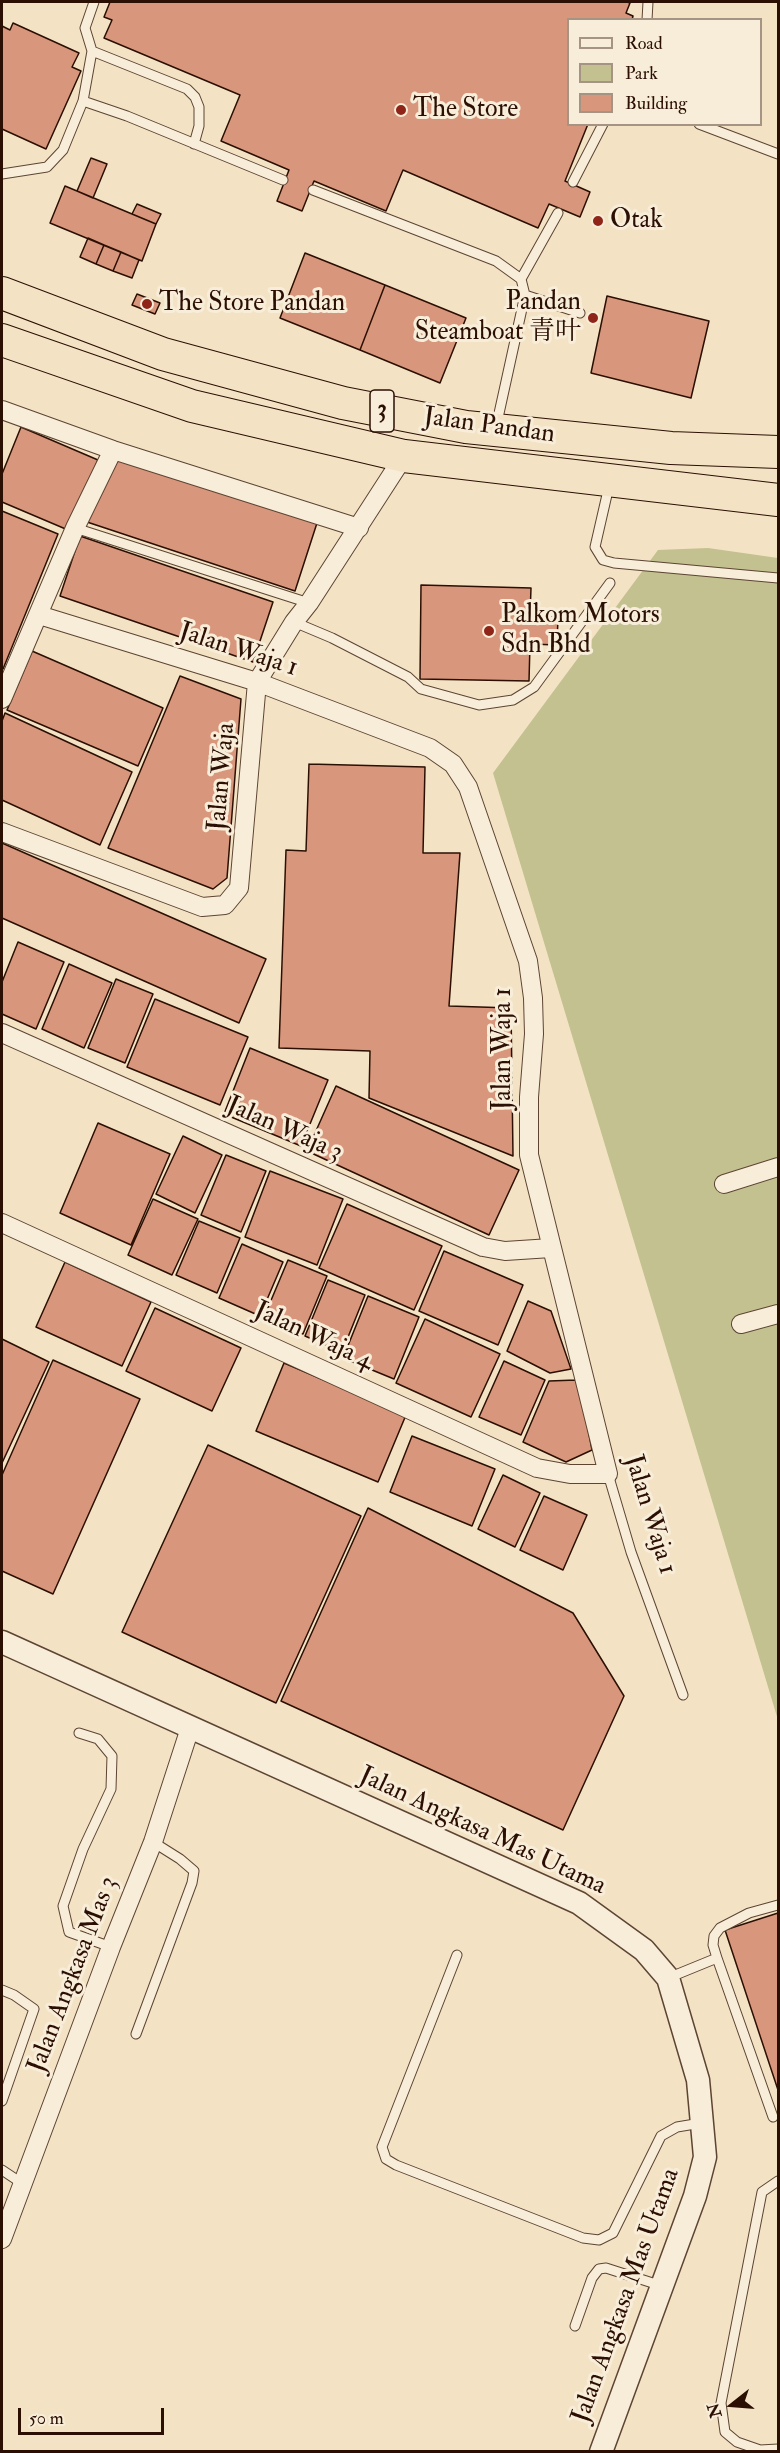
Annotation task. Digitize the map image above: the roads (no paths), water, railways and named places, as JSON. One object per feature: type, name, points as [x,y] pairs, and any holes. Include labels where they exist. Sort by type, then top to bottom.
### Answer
[{"type":"highway","name":"Jalan Pandan","points":[[2,293],[163,354],[343,403],[466,427],[671,448],[778,452]]},
{"type":"highway","name":"Jalan Pandan","points":[[2,340],[192,406],[404,456],[778,500]]},
{"type":"street","points":[[2,412],[358,528]]},
{"type":"street","points":[[2,699],[75,528],[113,450]]},
{"type":"street","name":"Jalan Waja","points":[[2,832],[202,907],[225,905],[239,888],[257,682],[404,456]]},
{"type":"street","name":"Jalan Waja 1","points":[[39,615],[257,682],[430,748],[453,764],[468,787],[528,961],[533,998],[534,1034],[529,1097],[529,1155],[608,1474]]},
{"type":"street","name":"Jalan Waja 3","points":[[2,1033],[483,1246],[505,1251],[551,1248]]},
{"type":"street","points":[[724,1184],[778,1167]]},
{"type":"street","name":"Jalan Waja 4","points":[[2,1223],[537,1468],[570,1474],[608,1474]]},
{"type":"street","points":[[741,1324],[778,1314]]},
{"type":"street","name":"Jalan Angkasa Mas Utama","points":[[2,1642],[579,1903],[644,1950],[668,1978],[693,2060],[703,2122],[705,2157],[695,2196],[601,2451]]},
{"type":"street","name":"Jalan Angkasa Mas 3","points":[[2,2239],[111,1947],[153,1842],[190,1728]]},
{"type":"lane","points":[[2,174],[26,172],[47,166],[63,150],[83,101],[93,51],[86,28],[94,2]]},
{"type":"lane","points":[[647,18],[648,2]]},
{"type":"lane","points":[[93,51],[187,89],[195,97],[199,107],[199,126],[194,144]]},
{"type":"lane","points":[[83,101],[283,180]]},
{"type":"lane","points":[[573,182],[602,126]]},
{"type":"lane","points":[[704,126],[778,154]]},
{"type":"lane","points":[[313,190],[496,261],[521,279],[525,295],[495,429]]},
{"type":"lane","points":[[521,279],[558,213]]},
{"type":"lane","points":[[525,295],[580,314]]},
{"type":"lane","points":[[610,481],[595,547],[603,560],[614,563],[778,578]]},
{"type":"lane","points":[[75,528],[309,603]]},
{"type":"lane","points":[[294,622],[332,638],[408,677],[421,689],[479,705],[513,700],[534,687],[610,583]]},
{"type":"lane","name":"Jalan Waja 1","points":[[608,1474],[632,1552],[683,1695]]},
{"type":"lane","points":[[79,1733],[98,1739],[112,1756],[111,1789],[83,1849],[63,1906],[69,1932],[111,1947]]},
{"type":"lane","points":[[136,2034],[192,1883],[194,1871],[153,1842]]},
{"type":"lane","points":[[773,2117],[713,1945],[714,1936],[720,1928],[749,1914],[778,1905]]},
{"type":"lane","points":[[457,1955],[382,2147],[386,2159],[396,2165],[584,2238],[599,2240],[613,2233],[660,2136],[676,2127],[703,2122]]},
{"type":"lane","points":[[668,1978],[717,1958]]},
{"type":"lane","points":[[2,1990],[34,2008],[2,2102]]},
{"type":"lane","points":[[2,2170],[23,2184]]},
{"type":"lane","points":[[778,2181],[762,2193],[721,2403],[725,2432],[737,2442],[760,2450],[778,2449]]},
{"type":"lane","points":[[575,2326],[592,2278],[599,2269],[606,2268],[662,2286]]},
{"type":"place","name":"The Store","points":[[401,110]]},
{"type":"place","name":"Otak","points":[[598,221]]},
{"type":"place","name":"The Store Pandan","points":[[147,304]]},
{"type":"place","name":"Pandan Steamboat 青叶","points":[[593,318]]},
{"type":"place","name":"Palkom Motors Sdn Bhd","points":[[489,631]]}]
